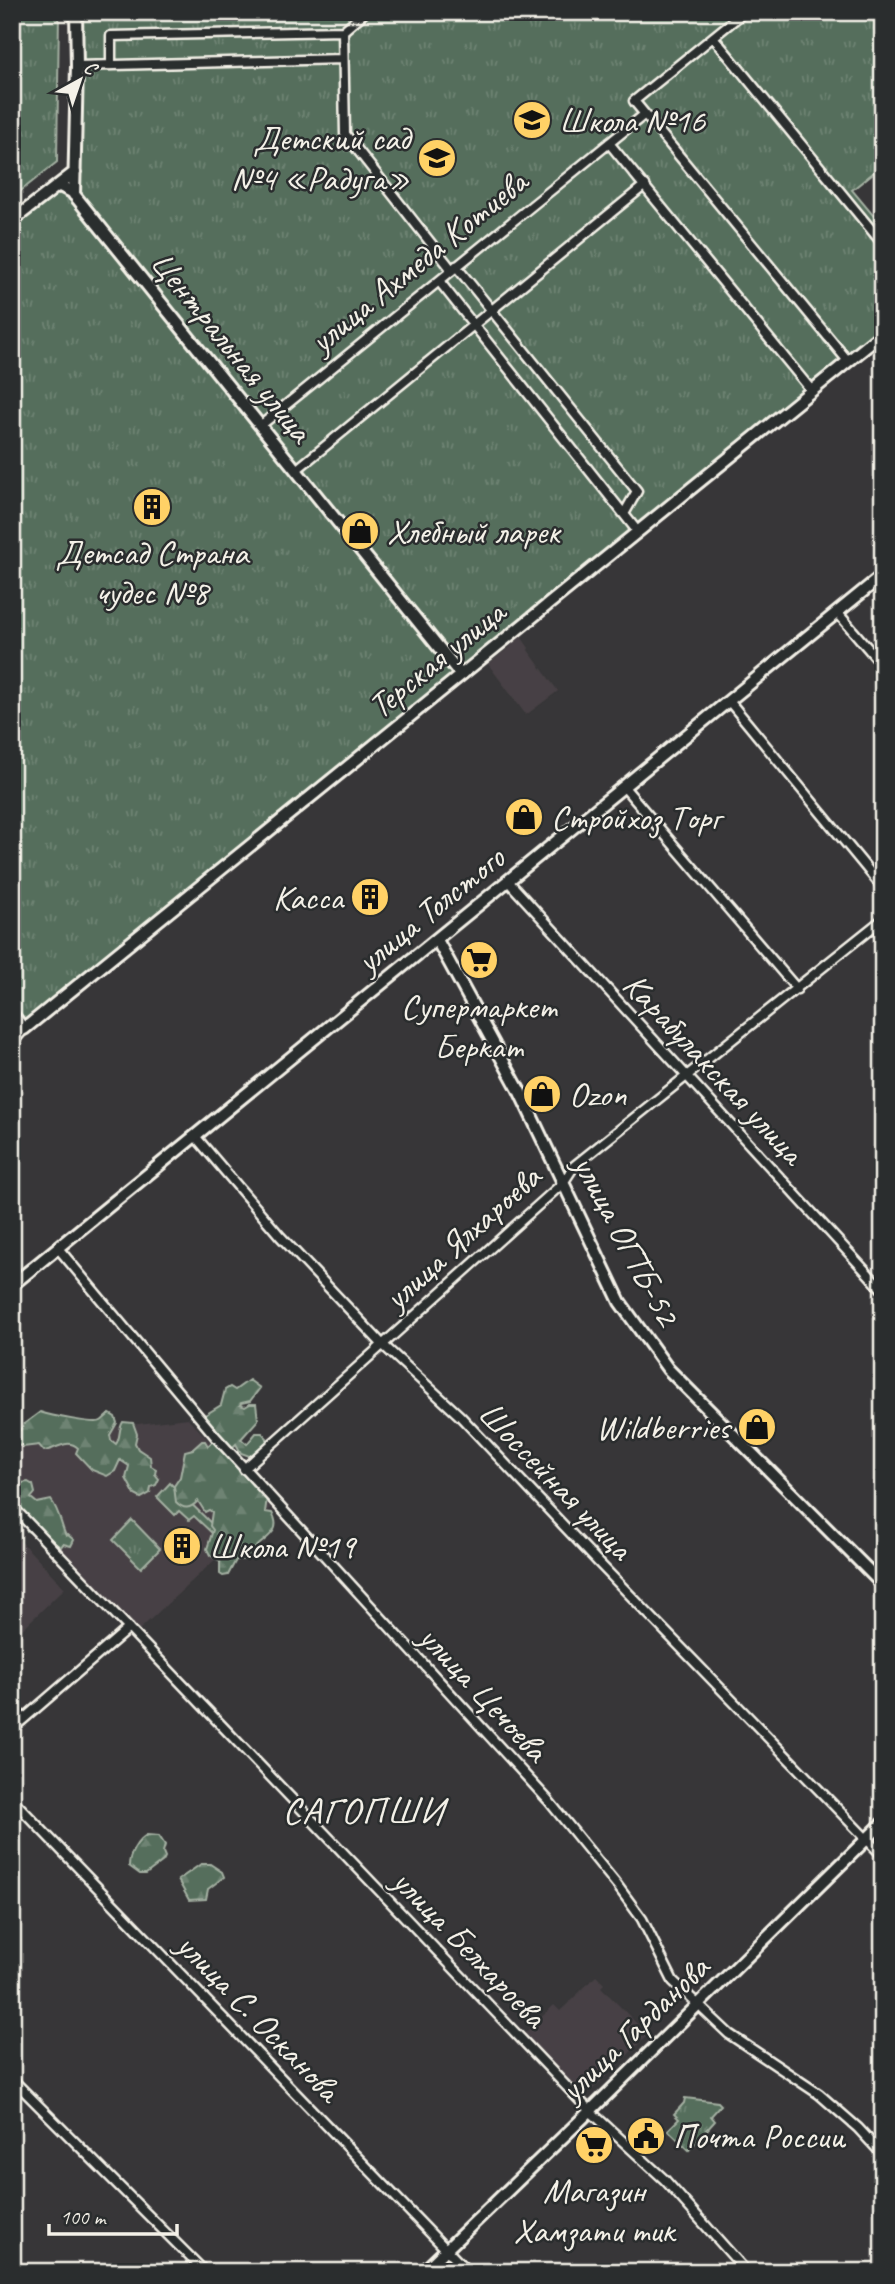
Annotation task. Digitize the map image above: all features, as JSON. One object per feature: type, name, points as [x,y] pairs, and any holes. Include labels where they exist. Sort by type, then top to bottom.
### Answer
[{"type":"street","points":[[74,195],[76,12]]},
{"type":"street","points":[[111,65],[111,36],[343,31],[365,12]]},
{"type":"street","points":[[744,12],[634,101],[849,361]]},
{"type":"street","points":[[343,31],[345,134],[454,268],[492,310],[637,491],[624,514]]},
{"type":"street","points":[[713,37],[883,244]]},
{"type":"street","points":[[77,66],[343,59]]},
{"type":"street","name":"улица Ахмеда Котиева","points":[[260,425],[645,114]]},
{"type":"street","points":[[609,143],[812,391]]},
{"type":"street","points":[[12,222],[75,172]]},
{"type":"street","name":"Центральная улица","points":[[58,185],[68,188],[74,195],[461,675]]},
{"type":"street","points":[[296,470],[645,185]]},
{"type":"street","points":[[439,281],[638,532]]},
{"type":"street","name":"Терская улица","points":[[24,1029],[883,334]]},
{"type":"street","name":"улица Толстого","points":[[12,1285],[883,575]]},
{"type":"street","points":[[837,612],[883,666]]},
{"type":"street","points":[[729,701],[883,888]]},
{"type":"street","points":[[624,786],[797,989]]},
{"type":"street","name":"Карабулакская улица","points":[[508,881],[883,1290]]},
{"type":"street","name":"улица Ялхароева","points":[[244,1468],[563,1182],[574,1166],[883,919]]},
{"type":"street","name":"улица ОГТБ-52","points":[[437,940],[519,1090],[620,1302],[668,1369],[883,1585]]},
{"type":"street","points":[[12,1014],[24,1029],[12,1043]]},
{"type":"street","name":"Шоссейная улица","points":[[195,1136],[280,1236],[382,1344],[460,1416],[883,1856]]},
{"type":"street","name":"улица Цечоева","points":[[58,1248],[244,1468],[548,1801],[642,1919],[673,1981],[729,2034],[819,2094],[883,2155]]},
{"type":"street","name":"улица Белхароева","points":[[12,1506],[590,2111],[665,2180],[747,2272]]},
{"type":"street","points":[[12,1729],[129,1628]]},
{"type":"street","name":"улица С. Осканова","points":[[12,1798],[468,2272]]},
{"type":"street","name":"улица Гарданова","points":[[422,2272],[883,1823]]},
{"type":"street","points":[[12,2078],[205,2272]]},
{"type":"shaded area","points":[[520,635],[558,691],[526,715],[488,664],[511,646],[509,643]]},
{"type":"shaded area","points":[[188,1418],[271,1508],[138,1631],[12,1494],[12,1439]]},
{"type":"shaded area","points":[[12,1532],[65,1588],[12,1639]]},
{"type":"shaded area","points":[[596,1976],[604,1984],[601,1987],[648,2035],[593,2089],[587,2091],[575,2086],[524,2034],[554,2005],[560,2011]]},
{"type":"green space","points":[[12,12],[59,12],[57,162],[12,198]]},
{"type":"green space","points":[[76,12],[883,12],[883,165],[852,190],[883,227],[883,333],[24,1029],[12,1014],[12,221],[75,172]]},
{"type":"green space","points":[[249,1380],[260,1388],[250,1401],[240,1405],[245,1407],[256,1404],[258,1420],[241,1439],[247,1444],[256,1433],[262,1433],[267,1438],[262,1449],[252,1457],[241,1453],[236,1444],[233,1447],[267,1498],[265,1512],[272,1513],[275,1528],[252,1552],[249,1559],[236,1560],[228,1575],[223,1576],[220,1574],[220,1561],[210,1555],[207,1549],[213,1530],[210,1526],[212,1512],[205,1512],[198,1501],[187,1508],[179,1505],[176,1502],[174,1486],[180,1477],[185,1451],[193,1449],[202,1441],[208,1446],[212,1442],[205,1415],[221,1405],[225,1390],[230,1387],[235,1390]]},
{"type":"green space","points":[[40,1412],[90,1422],[101,1421],[110,1414],[115,1417],[117,1423],[110,1435],[116,1444],[123,1422],[133,1423],[138,1449],[150,1457],[151,1466],[156,1469],[155,1474],[159,1479],[156,1485],[151,1487],[150,1493],[141,1498],[135,1495],[126,1478],[129,1466],[120,1460],[115,1471],[107,1476],[92,1470],[76,1453],[78,1448],[74,1445],[62,1445],[44,1451],[39,1445],[18,1445],[12,1448],[12,1428],[20,1430]]},
{"type":"green space","points":[[12,1475],[16,1475],[22,1483],[33,1485],[35,1493],[31,1498],[37,1503],[51,1500],[66,1536],[74,1540],[71,1546],[63,1544],[61,1547],[53,1542],[46,1544],[33,1530],[31,1533],[27,1531],[15,1511]]},
{"type":"green space","points":[[170,1483],[220,1532],[215,1536],[194,1516],[189,1520],[179,1511],[175,1515],[157,1497]]},
{"type":"green space","points":[[132,1520],[160,1549],[141,1568],[113,1540]]},
{"type":"green space","points":[[147,1835],[159,1836],[165,1845],[165,1857],[146,1874],[140,1874],[129,1866],[129,1862],[137,1844]]},
{"type":"green space","points":[[201,1864],[210,1864],[222,1872],[224,1877],[208,1889],[206,1899],[189,1900],[178,1880]]},
{"type":"green space","points":[[685,2098],[718,2102],[721,2105],[711,2116],[715,2121],[689,2150],[668,2130],[679,2119],[674,2114]]},
{"type":"place","name":"Школа №16","points":[[532,120]]},
{"type":"place","name":"Детский сад №4 «Радуга»","points":[[437,158]]},
{"type":"place","name":"Детсад Страна чудес №8","points":[[152,507]]},
{"type":"place","name":"Хлебный ларек","points":[[360,531]]},
{"type":"place","name":"Стройхоз Торг","points":[[524,817]]},
{"type":"place","name":"Касса","points":[[370,897]]},
{"type":"place","name":"Супермаркет Беркат","points":[[479,960]]},
{"type":"place","name":"Ozon","points":[[542,1094]]},
{"type":"place","name":"Wildberries","points":[[757,1427]]},
{"type":"place","name":"Школа №19","points":[[182,1546]]},
{"type":"place","name":"Почта России","points":[[646,2136]]},
{"type":"place","name":"Магазин Хамзати тик","points":[[594,2145]]},
{"type":"district","name":"САГОПШИ","points":[[364,1810]]}]
